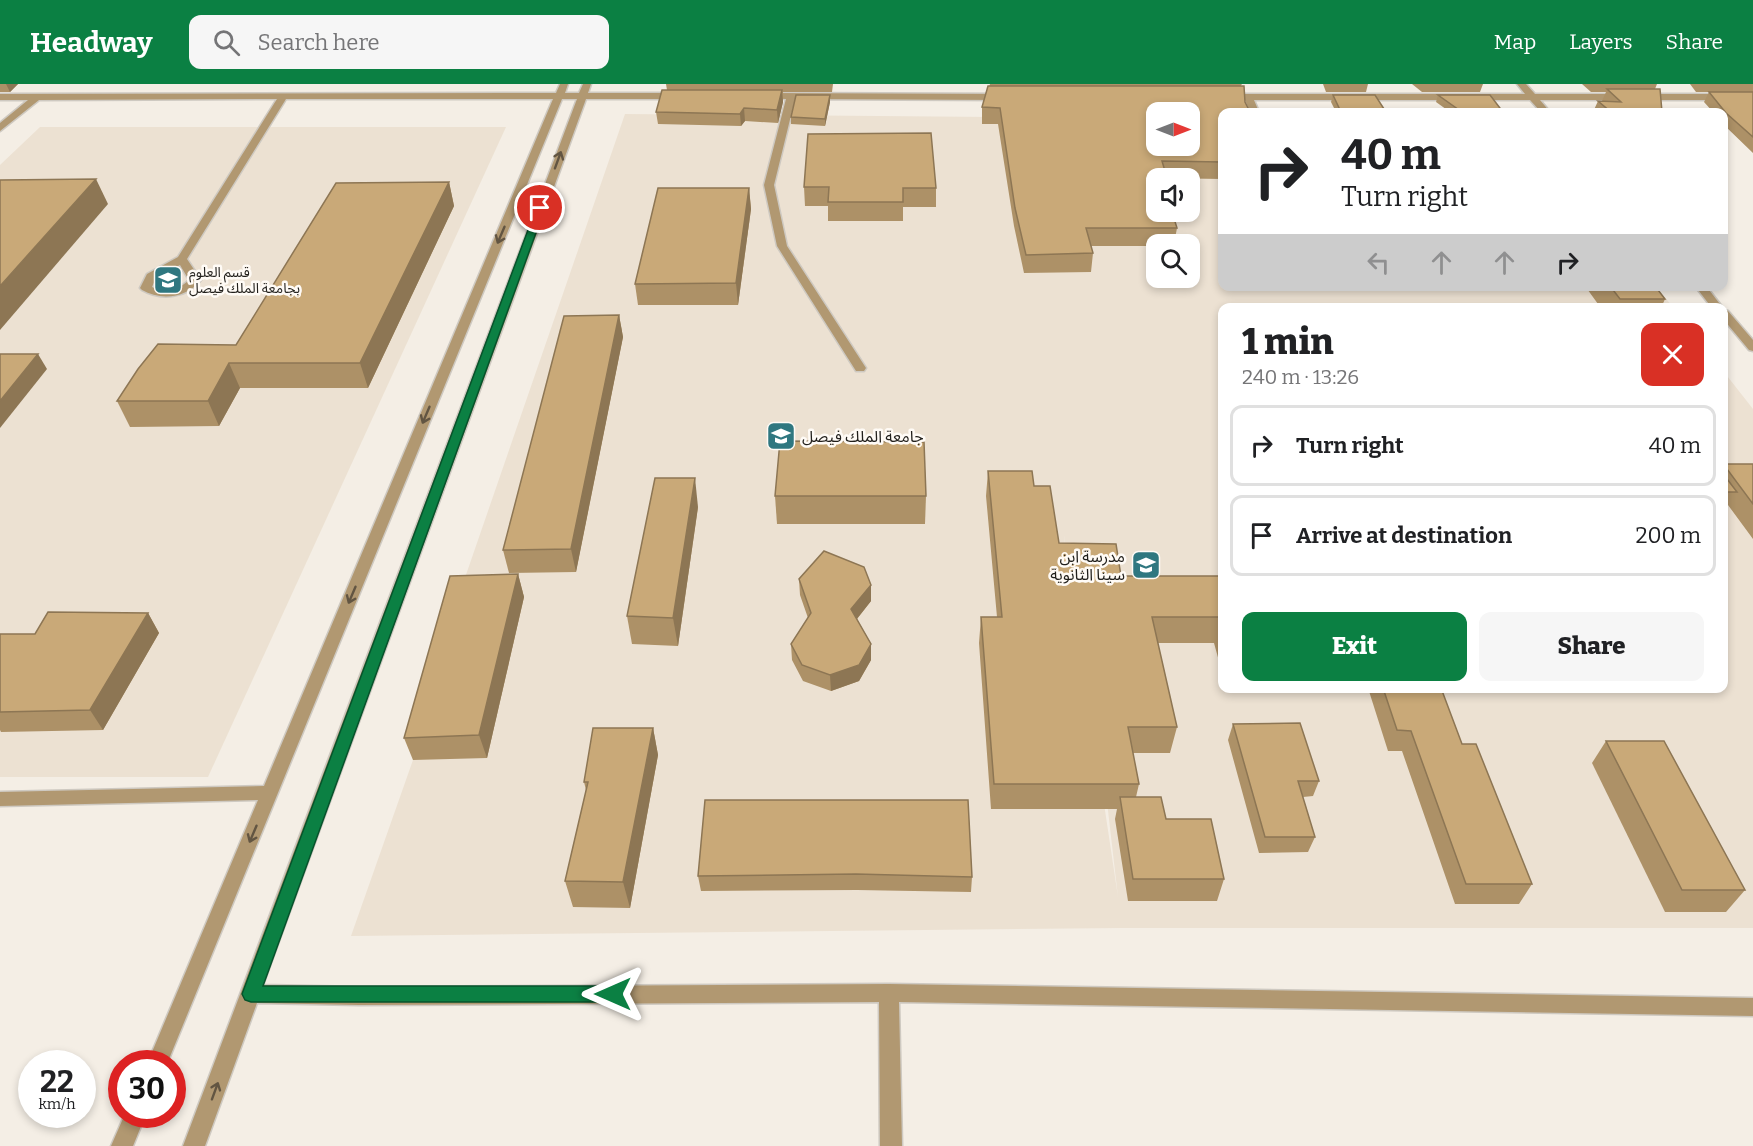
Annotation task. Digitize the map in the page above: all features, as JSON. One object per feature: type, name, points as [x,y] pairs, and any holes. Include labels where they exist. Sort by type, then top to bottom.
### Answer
[{"type":"street","points":[[1521,84],[1542,108]]},
{"type":"street","points":[[163,1050],[561,90]]},
{"type":"street","points":[[0,98],[282,98],[561,90],[686,96]]},
{"type":"street","points":[[194,1146],[584,90]]},
{"type":"street","points":[[756,96],[1018,97]]},
{"type":"street","points":[[791,96],[769,185],[782,246],[860,368]]},
{"type":"street","points":[[0,128],[37,97]]},
{"type":"street","points":[[1218,97],[1753,97]]},
{"type":"street","points":[[1248,97],[1252,108]]},
{"type":"street","points":[[182,258],[282,98]]},
{"type":"street","points":[[1704,291],[1714,303]]},
{"type":"street","points":[[1728,319],[1753,347]]},
{"type":"street","points":[[0,799],[270,793]]},
{"type":"street","points":[[251,994],[371,996],[890,993],[1753,1006]]},
{"type":"street","points":[[890,993],[891,1146]]},
{"type":"street","points":[[122,1146],[130,1128]]},
{"type":"shaded area","name":"جامعة الملك فيصل","points":[[625,114],[994,117],[1146,144],[1146,156],[1200,156],[1200,137],[1218,120],[1218,291],[1659,291],[1670,303],[1218,303],[1218,693],[1728,693],[1728,377],[1753,409],[1753,928],[1122,928],[351,936],[413,760],[458,598]],"holes":[[[1064,536],[1107,802],[1118,897]]]},
{"type":"shaded area","points":[[40,127],[506,127],[208,777],[0,777],[0,165]]},
{"type":"building","points":[[988,86],[1244,86],[1245,102],[1248,108],[1218,108],[1218,162],[1162,161],[1164,168],[1146,168],[1146,222],[1175,222],[1177,228],[1086,228],[1093,253],[1026,255],[1015,208],[1000,108],[982,107]]},
{"type":"building","points":[[1607,89],[1660,89],[1662,108],[1606,108],[1598,101],[1621,102]]},
{"type":"building","points":[[662,90],[782,90],[777,110],[744,108],[740,114],[656,112]]},
{"type":"building","points":[[1709,92],[1753,92],[1753,137],[1728,115],[1728,108],[1722,108]]},
{"type":"building","points":[[796,95],[830,95],[825,119],[791,117]]},
{"type":"building","points":[[1333,95],[1375,95],[1383,108],[1339,108]]},
{"type":"building","points":[[1438,95],[1490,95],[1500,108],[1456,108]]},
{"type":"building","points":[[931,133],[936,188],[903,188],[903,202],[828,202],[829,187],[804,187],[808,134]]},
{"type":"building","points":[[96,179],[0,286],[0,180]]},
{"type":"building","points":[[449,182],[360,363],[229,363],[208,401],[117,401],[158,344],[236,345],[336,183]]},
{"type":"building","points":[[658,188],[749,188],[736,283],[635,284]]},
{"type":"building","points":[[1614,291],[1659,291],[1665,299],[1620,299]]},
{"type":"building","points":[[619,315],[571,549],[503,550],[564,316]]},
{"type":"building","points":[[0,354],[38,354],[0,401]]},
{"type":"building","points":[[780,441],[924,442],[926,496],[775,496]]},
{"type":"building","points":[[1728,464],[1753,464],[1753,504],[1728,470]]},
{"type":"building","points":[[988,471],[1032,471],[1034,486],[1050,486],[1059,543],[1116,544],[1121,576],[1218,576],[1218,617],[1152,617],[1177,727],[1128,727],[1139,784],[994,784],[981,617],[1002,617]]},
{"type":"building","points":[[655,478],[695,478],[673,618],[627,616]]},
{"type":"building","points":[[1728,480],[1737,492],[1728,492]]},
{"type":"building","points":[[824,551],[864,567],[871,585],[851,609],[871,644],[859,665],[830,675],[802,665],[791,644],[811,613],[799,579]]},
{"type":"building","points":[[518,574],[479,735],[404,738],[450,576]]},
{"type":"building","points":[[48,612],[148,613],[90,710],[0,712],[0,634],[35,634]]},
{"type":"building","points":[[1385,693],[1443,693],[1462,744],[1476,744],[1532,884],[1466,884],[1411,731],[1397,730]]},
{"type":"building","points":[[1300,723],[1319,781],[1298,781],[1315,837],[1265,837],[1233,724]]},
{"type":"building","points":[[593,728],[653,728],[623,882],[565,881],[588,782],[584,782]]},
{"type":"building","points":[[1606,741],[1664,741],[1745,890],[1682,890]]},
{"type":"building","points":[[1120,797],[1161,797],[1166,819],[1211,819],[1224,879],[1133,879]]},
{"type":"building","points":[[705,800],[968,800],[972,877],[856,874],[698,876]]},
{"type":"place","name":"قسم العلوم بجامعة الملك فيصل","points":[[168,280]]},
{"type":"place","name":"جامعة الملك فيصل","points":[[781,436]]},
{"type":"place","name":"مدرسة ابن سينا الثانوية","points":[[1146,565]]},
{"type":"route","points":[[540,208],[251,994],[359,996],[613,994]]}]
